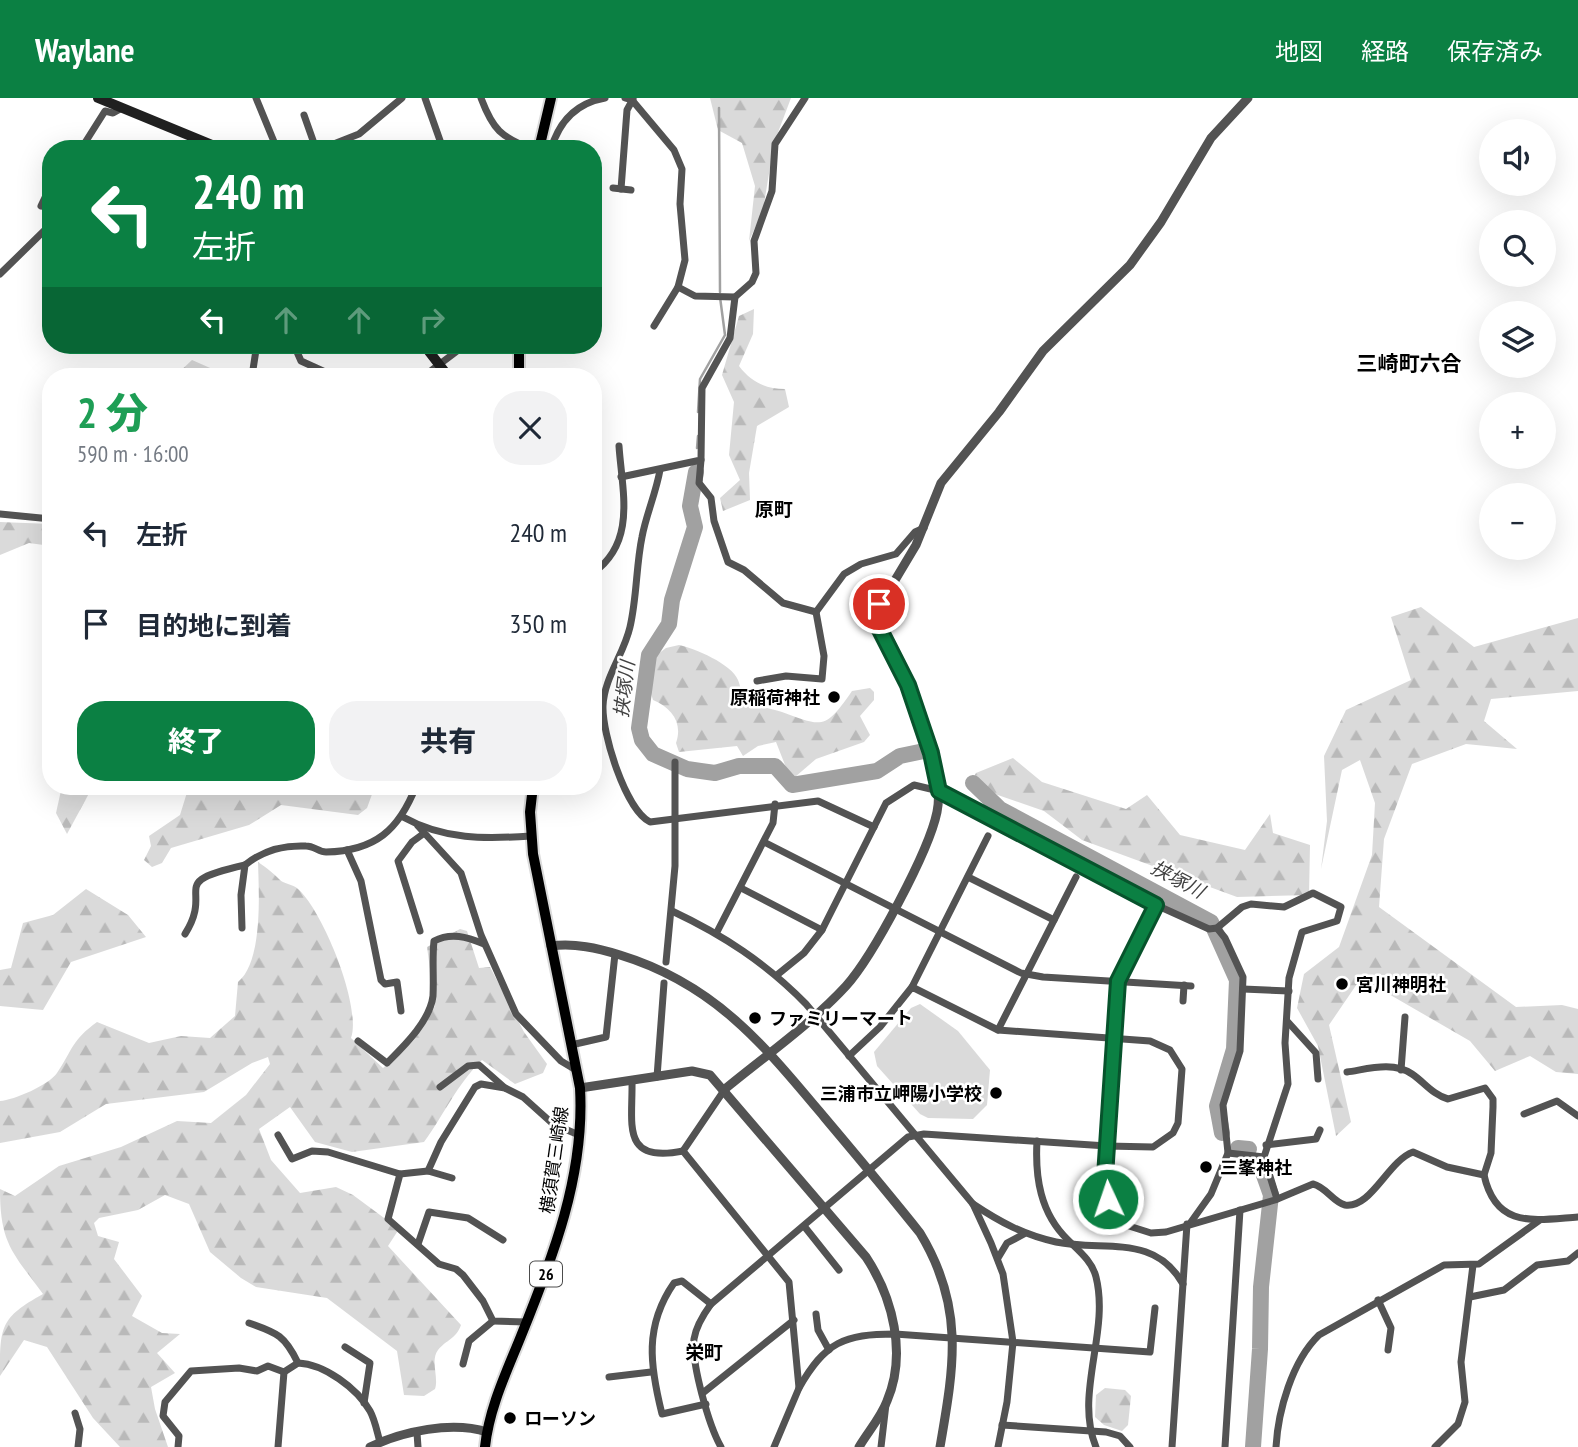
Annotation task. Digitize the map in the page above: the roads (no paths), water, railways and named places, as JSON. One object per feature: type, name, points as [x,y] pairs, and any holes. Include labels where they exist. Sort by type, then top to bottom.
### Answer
[{"type":"main road","points":[[98,98],[200,140]]},
{"type":"main road","points":[[541,140],[551,98]]},
{"type":"main road","points":[[431,354],[441,368]]},
{"type":"main road","name":"横須賀三崎線","points":[[485,1447],[495,1402],[563,1222],[579,1135],[580,1088],[530,836],[532,795]]},
{"type":"street","points":[[256,98],[273,140]]},
{"type":"street","points":[[344,140],[359,134],[401,98]]},
{"type":"street","points":[[425,98],[440,140]]},
{"type":"street","points":[[481,98],[491,122],[502,136],[511,140]]},
{"type":"street","points":[[555,140],[564,121],[587,102],[605,98]]},
{"type":"street","points":[[805,98],[775,144],[772,191],[754,241],[756,273],[752,282],[735,297],[730,338],[702,388],[699,484],[711,498],[726,559],[783,603],[816,612]]},
{"type":"street","points":[[632,1081],[629,1120],[639,1147],[650,1154],[682,1151],[725,1089],[814,1014],[858,972],[929,837],[937,812],[939,791],[931,753],[908,685],[876,622],[879,604],[924,528],[934,497],[951,470],[999,412],[1043,351],[1130,265],[1161,222],[1210,138],[1248,98]]},
{"type":"street","points":[[630,99],[617,189],[631,190]]},
{"type":"street","points":[[630,99],[674,150],[682,169],[680,204],[685,260],[678,287],[654,326]]},
{"type":"street","points":[[87,140],[105,111],[113,113],[122,108]]},
{"type":"street","points":[[304,115],[313,140]]},
{"type":"street","points":[[0,274],[42,233]]},
{"type":"street","points":[[678,287],[695,296],[735,297]]},
{"type":"street","points":[[296,354],[311,368]]},
{"type":"street","points":[[435,368],[453,354]]},
{"type":"street","points":[[602,565],[625,527],[619,446]]},
{"type":"street","points":[[621,477],[701,460]]},
{"type":"street","points":[[660,470],[642,535],[631,626],[607,684],[603,708],[618,768],[635,806],[650,822],[775,804],[818,801],[874,827]]},
{"type":"street","points":[[0,514],[42,518]]},
{"type":"street","points":[[757,681],[772,677],[822,679],[824,656],[816,612],[844,574],[861,564],[896,554],[915,532],[924,528]]},
{"type":"street","points":[[666,962],[672,911],[675,764]]},
{"type":"street","points":[[777,975],[811,946],[822,930],[886,803],[905,789],[921,785],[939,791],[1156,905],[1214,928],[1225,938],[1242,973],[1240,1051],[1223,1105],[1228,1153],[1211,1194],[1189,1223],[1172,1447]]},
{"type":"street","points":[[185,934],[196,911],[193,888],[197,882],[214,872],[245,865],[263,851],[305,846],[323,852],[372,844],[403,817],[412,795]]},
{"type":"street","points":[[717,932],[764,842],[773,822],[775,804]]},
{"type":"street","points":[[403,817],[418,826],[469,838],[530,836]]},
{"type":"street","points":[[418,826],[461,873],[484,944],[516,1014],[561,1061],[576,1070]]},
{"type":"street","points":[[420,931],[398,862],[412,842],[423,834]]},
{"type":"street","points":[[849,1056],[880,1027],[912,987],[988,836]]},
{"type":"street","points":[[764,842],[1026,975],[1187,985],[1183,1001]]},
{"type":"street","points":[[347,849],[361,881],[382,980],[385,984],[397,982],[401,1011]]},
{"type":"street","points":[[242,928],[241,894],[245,865]]},
{"type":"street","points":[[968,877],[1054,920]]},
{"type":"street","points":[[998,1030],[1076,877]]},
{"type":"street","points":[[741,888],[822,930]]},
{"type":"street","points":[[1214,928],[1242,907],[1251,904],[1284,907],[1313,893],[1341,907],[1337,921],[1301,932],[1289,978],[1289,1084],[1264,1157],[1276,1200]]},
{"type":"street","points":[[1156,905],[1118,981],[1105,1190],[1111,1207],[1129,1226],[1152,1233],[1276,1200],[1313,1184],[1343,1204],[1353,1204],[1373,1193],[1388,1170],[1413,1152],[1447,1167],[1484,1175]]},
{"type":"street","points":[[672,911],[717,932],[777,975],[814,1014],[973,1205],[998,1258],[1008,1297],[1013,1342],[998,1447]]},
{"type":"street","points":[[358,1041],[387,1063],[423,1023],[429,1010],[433,997],[434,941],[444,936],[461,936],[484,944]]},
{"type":"street","points":[[551,946],[578,945],[615,954],[655,968],[702,992],[732,1014],[769,1052],[869,1171],[930,1250],[947,1292],[954,1339],[952,1378],[940,1447]]},
{"type":"street","points":[[571,1045],[606,1037],[615,954]]},
{"type":"street","points":[[657,1077],[664,984]]},
{"type":"street","points":[[721,1447],[706,1404],[694,1342],[697,1327],[710,1304],[914,1134],[1143,1149],[1167,1139],[1178,1123],[1182,1090],[1179,1062],[1164,1046],[1150,1041],[998,1030],[912,987]]},
{"type":"street","points":[[1243,989],[1289,991]]},
{"type":"street","points":[[1401,1070],[1405,1017]]},
{"type":"street","points":[[1287,1021],[1316,1053],[1318,1079]]},
{"type":"street","points":[[440,1087],[468,1066],[479,1065],[505,1088],[531,1101],[553,1124],[579,1135]]},
{"type":"street","points":[[1347,1072],[1388,1066],[1410,1073],[1444,1098],[1485,1088],[1489,1092],[1493,1107],[1491,1153],[1484,1175],[1490,1194],[1501,1212],[1540,1219],[1578,1217]]},
{"type":"street","points":[[580,1088],[699,1071],[710,1075],[725,1089],[877,1274],[888,1299],[895,1334],[891,1390],[886,1404],[859,1447]]},
{"type":"street","points":[[428,1171],[441,1142],[475,1087],[481,1084],[505,1088]]},
{"type":"street","points":[[1524,1114],[1557,1101],[1578,1116]]},
{"type":"street","points":[[1266,1145],[1316,1139],[1320,1130]]},
{"type":"street","points":[[278,1135],[292,1159],[312,1151],[328,1152],[400,1174],[428,1171],[452,1178]]},
{"type":"street","points":[[1037,1141],[1036,1176],[1042,1198],[1067,1239],[1075,1245],[1097,1278],[1091,1431],[1096,1447]]},
{"type":"street","points":[[682,1151],[789,1283],[799,1388]]},
{"type":"street","points":[[1228,1153],[1264,1157]]},
{"type":"street","points":[[400,1174],[388,1220],[439,1264],[456,1269],[463,1275],[483,1301],[493,1321]]},
{"type":"street","points":[[973,1205],[1024,1234],[1075,1245],[1146,1249],[1163,1260],[1183,1284]]},
{"type":"street","points":[[1225,1447],[1240,1210]]},
{"type":"street","points":[[418,1244],[429,1212],[468,1218],[503,1240]]},
{"type":"street","points":[[1276,1447],[1280,1420],[1304,1352],[1319,1335],[1444,1265],[1473,1265],[1490,1258],[1540,1219]]},
{"type":"street","points":[[804,1226],[839,1270]]},
{"type":"street","points":[[1146,1249],[1152,1233]]},
{"type":"street","points":[[998,1258],[1007,1243],[1024,1234]]},
{"type":"street","points":[[1470,1297],[1504,1290],[1537,1265],[1568,1261],[1578,1253]]},
{"type":"street","points":[[1435,1447],[1458,1424],[1465,1402],[1461,1362],[1473,1265]]},
{"type":"street","points":[[706,1404],[662,1414],[651,1372],[650,1345],[654,1320],[674,1283],[682,1281],[710,1304]]},
{"type":"street","points":[[1378,1300],[1391,1328],[1388,1350]]},
{"type":"street","points":[[774,1447],[799,1388],[814,1363],[829,1350],[856,1335],[895,1334],[1150,1352],[1155,1308]]},
{"type":"street","points":[[816,1314],[818,1330],[829,1350]]},
{"type":"street","points":[[704,1392],[794,1320]]},
{"type":"street","points":[[463,1364],[469,1341],[493,1321],[527,1322]]},
{"type":"street","points":[[249,1323],[274,1332],[288,1342],[298,1363]]},
{"type":"street","points":[[345,1348],[370,1363],[364,1403]]},
{"type":"street","points":[[284,1372],[298,1363],[321,1368],[364,1403],[373,1418],[380,1442]]},
{"type":"street","points":[[178,1447],[179,1436],[163,1416],[165,1402],[191,1371],[239,1368],[257,1371],[268,1366],[284,1372]]},
{"type":"street","points":[[278,1447],[284,1372]]},
{"type":"street","points":[[609,1377],[651,1372]]},
{"type":"street","points":[[881,1447],[886,1404]]},
{"type":"street","points":[[75,1413],[80,1429],[78,1447]]},
{"type":"street","points":[[1002,1425],[1091,1431],[1120,1436],[1130,1447]]},
{"type":"street","points":[[370,1447],[417,1433],[457,1427],[487,1432]]},
{"type":"street","points":[[417,1433],[418,1447]]},
{"type":"waterway","name":"挟塚川","points":[[719,108],[720,292]]},
{"type":"waterway","name":"挟塚川","points":[[698,412],[700,379],[725,335],[720,297]]},
{"type":"waterway","name":"挟塚川","points":[[697,448],[698,436]]},
{"type":"waterway","name":"挟塚川","points":[[696,472],[690,506],[695,527],[672,600],[669,624],[649,655],[639,728],[642,740],[653,754],[687,769],[715,773],[739,766],[775,766],[792,785],[877,771],[900,756],[924,751]]},
{"type":"waterway","name":"挟塚川","points":[[973,783],[1000,809],[1211,922],[1237,980],[1234,1049],[1217,1106],[1222,1133]]},
{"type":"waterway","name":"挟塚川","points":[[1238,1148],[1249,1149]]},
{"type":"waterway","name":"挟塚川","points":[[1253,1447],[1261,1287],[1271,1195],[1260,1164]]},
{"type":"place","name":"原稲荷神社","points":[[834,697]]},
{"type":"place","name":"宮川神明社","points":[[1342,984]]},
{"type":"place","name":"ファミリーマート","points":[[755,1018]]},
{"type":"place","name":"三浦市立岬陽小学校","points":[[996,1093]]},
{"type":"place","name":"三峯神社","points":[[1206,1167]]},
{"type":"place","name":"ローソン","points":[[510,1418]]},
{"type":"district","name":"三崎町六合","points":[[1409,363]]},
{"type":"district","name":"原町","points":[[774,509]]},
{"type":"district","name":"栄町","points":[[704,1352]]}]
